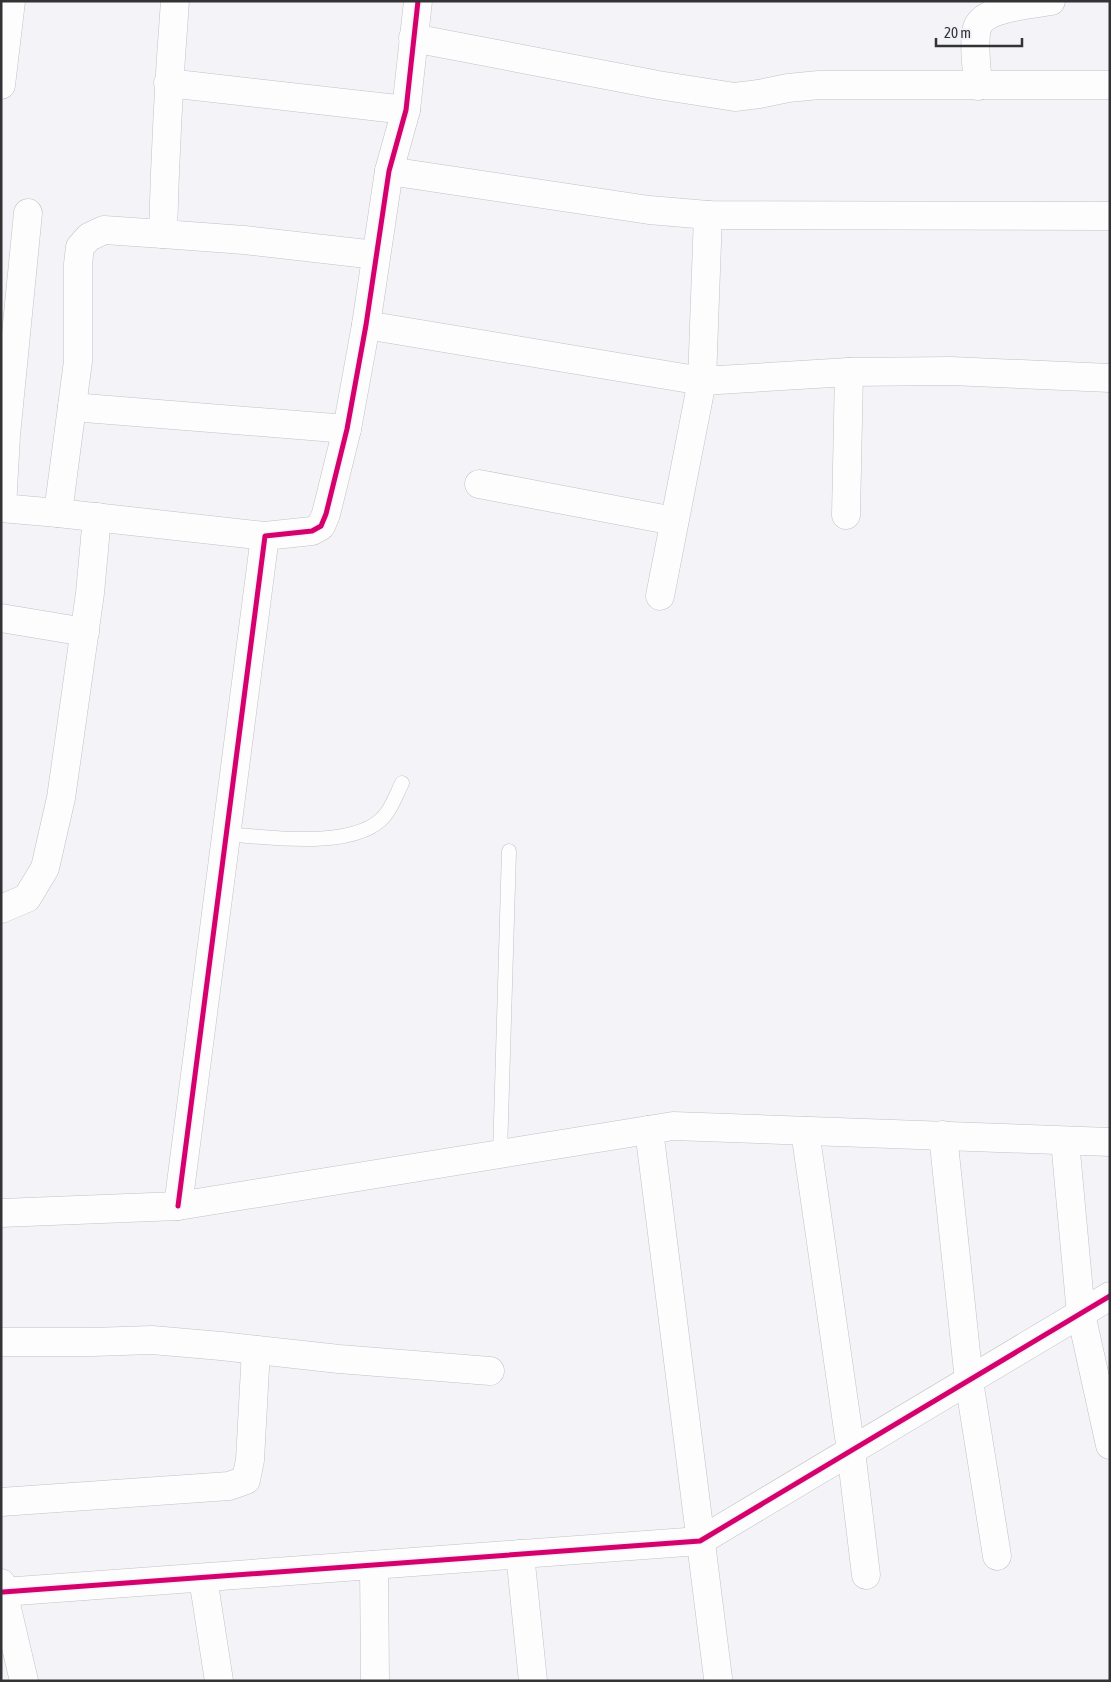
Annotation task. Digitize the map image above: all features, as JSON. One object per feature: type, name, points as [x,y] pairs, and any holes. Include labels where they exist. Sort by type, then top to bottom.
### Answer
[{"type":"street","points":[[1,84],[11,1]]},
{"type":"street","points":[[163,234],[168,83],[175,1]]},
{"type":"street","points":[[28,213],[6,435],[1,508],[265,536],[312,531],[321,526],[326,514],[347,428],[366,324],[389,171],[406,110],[418,1]]},
{"type":"street","points":[[978,86],[976,39],[978,26],[987,17],[1006,8],[1050,1]]},
{"type":"street","points":[[413,38],[658,85],[735,97],[819,85],[1110,86]]},
{"type":"street","points":[[168,83],[406,110]]},
{"type":"street","points":[[389,171],[649,210],[708,215],[1110,216]]},
{"type":"street","points":[[660,596],[702,381],[708,215]]},
{"type":"street","points":[[58,513],[78,361],[78,264],[80,247],[89,237],[104,230],[244,240],[376,255]]},
{"type":"street","points":[[366,324],[702,381],[849,372],[951,371],[1110,378]]},
{"type":"street","points":[[846,515],[849,372]]},
{"type":"street","points":[[72,407],[347,428]]},
{"type":"street","points":[[479,484],[674,521]]},
{"type":"street","points":[[1,909],[27,898],[45,868],[60,798],[84,632],[97,517]]},
{"type":"street","points":[[178,1206],[265,536]]},
{"type":"street","points":[[1,618],[84,632]]},
{"type":"street","points":[[1,1213],[178,1206],[673,1126],[1110,1142]]},
{"type":"street","points":[[649,1130],[718,1678]]},
{"type":"street","points":[[805,1131],[851,1451],[866,1575]]},
{"type":"street","points":[[943,1135],[970,1380],[997,1556]]},
{"type":"street","points":[[1065,1141],[1082,1314],[1110,1445]]},
{"type":"street","points":[[24,1681],[2,1588],[203,1578],[700,1541],[1110,1296]]},
{"type":"street","points":[[1,1342],[152,1340],[339,1359],[490,1371]]},
{"type":"street","points":[[1,1502],[229,1486],[246,1480],[250,1460],[256,1350]]},
{"type":"street","points":[[520,1554],[533,1681]]},
{"type":"street","points":[[374,1565],[375,1681]]},
{"type":"street","points":[[203,1578],[219,1681]]},
{"type":"lane","points":[[226,834],[294,839],[333,838],[365,831],[386,815],[402,783]]},
{"type":"lane","points":[[500,1154],[509,851]]},
{"type":"cycle path","points":[[178,1206],[265,536],[312,531],[321,526],[326,514],[347,429],[366,325],[389,171],[406,110],[418,1]]},
{"type":"cycle path","points":[[3,1592],[700,1541],[1110,1296]]}]
